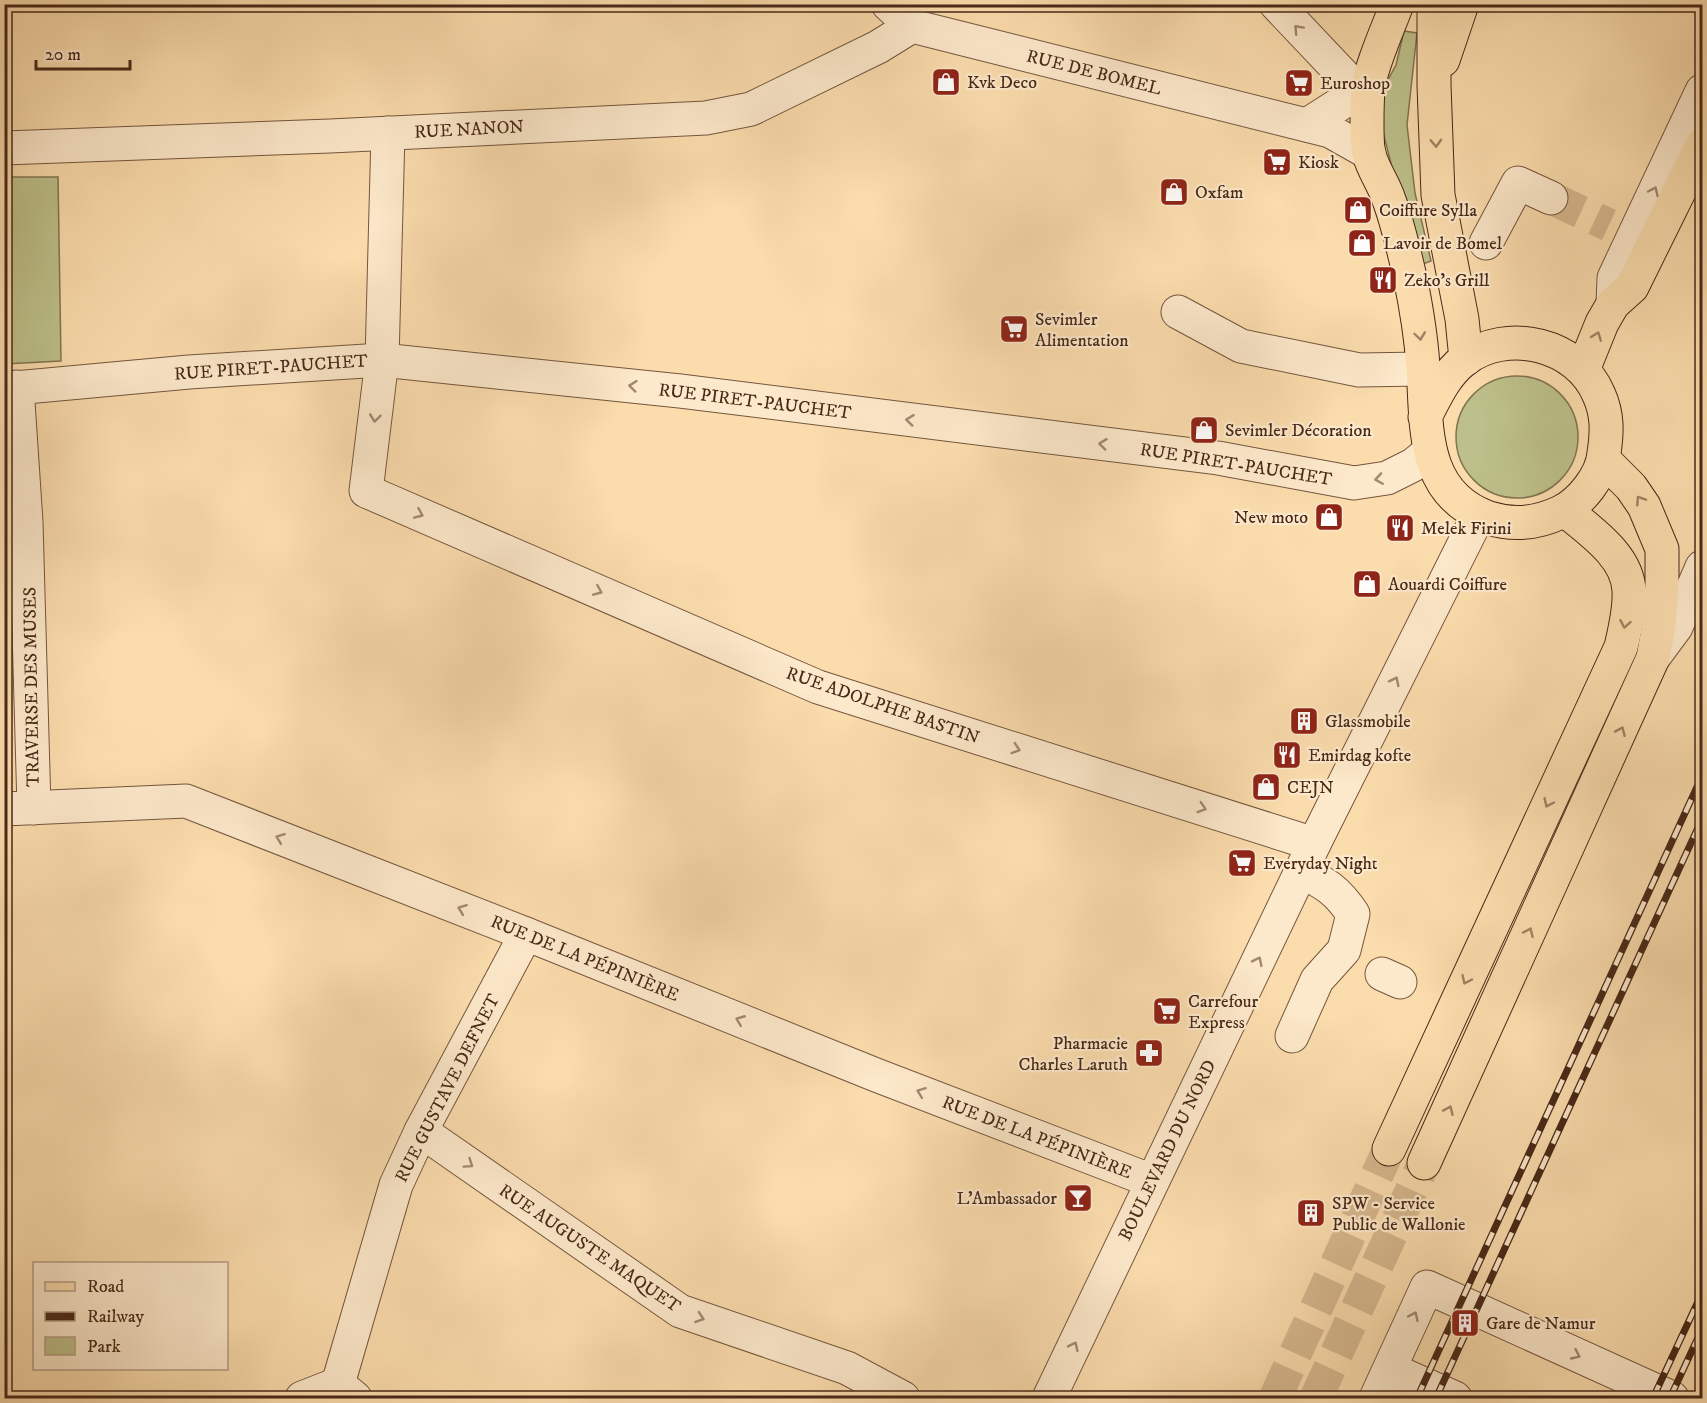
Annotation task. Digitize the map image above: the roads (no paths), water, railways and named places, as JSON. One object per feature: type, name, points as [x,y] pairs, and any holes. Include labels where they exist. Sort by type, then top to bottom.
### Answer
[{"type":"main road","points":[[1381,46],[1385,4]]},
{"type":"main road","points":[[1397,4],[1368,87],[1368,153],[1389,200],[1410,278],[1421,339],[1425,417],[1429,452],[1439,478],[1456,499],[1479,514],[1500,522],[1522,523],[1544,519],[1565,510],[1589,488],[1604,460],[1608,425],[1599,394],[1583,370],[1569,358],[1550,348],[1518,342],[1491,346],[1466,359],[1450,373],[1438,390],[1425,417]]},
{"type":"main road","points":[[1434,4],[1438,195],[1462,319],[1466,359]]},
{"type":"main road","points":[[1434,85],[1461,4]]},
{"type":"main road","points":[[1583,370],[1602,323],[1613,304],[1632,287],[1702,145]]},
{"type":"main road","points":[[1424,1163],[1653,658],[1659,625],[1662,549],[1644,506],[1631,487],[1604,460]]},
{"type":"main road","points":[[1389,1149],[1620,646],[1626,621],[1629,590],[1623,567],[1599,539],[1565,510]]},
{"type":"street","points":[[1276,4],[1348,80],[1368,87]]},
{"type":"street","name":"RUE DE BOMEL","points":[[900,15],[1330,131],[1368,153]]},
{"type":"street","name":"RUE NANON","points":[[4,148],[706,118],[751,109],[878,47],[900,15]]},
{"type":"street","points":[[1308,125],[1368,87]]},
{"type":"street","points":[[1613,304],[1614,278],[1621,231],[1702,92]]},
{"type":"street","points":[[382,360],[388,133]]},
{"type":"street","points":[[1486,243],[1518,183],[1551,198]]},
{"type":"street","points":[[1178,312],[1241,346],[1359,370],[1423,369]]},
{"type":"street","name":"RUE PIRET-PAUCHET","points":[[69,384],[189,372],[382,360],[680,391],[1206,457],[1354,483],[1387,478],[1413,465],[1429,452]]},
{"type":"street","name":"RUE ADOLPHE BASTIN","points":[[382,360],[366,491],[818,687],[1307,857],[1326,884],[1342,898],[1353,914],[1344,950],[1317,980],[1292,1036]]},
{"type":"street","name":"TRAVERSE DES MUSES","points":[[19,808],[26,522],[11,388],[69,384]]},
{"type":"street","name":"BOULEVARD DU NORD","points":[[1049,1398],[1307,857],[1479,514]]},
{"type":"street","points":[[1653,658],[1676,627],[1702,567]]},
{"type":"street","name":"RUE DE LA PÉPINIÈRE","points":[[19,808],[186,801],[526,934],[876,1075],[1152,1181]]},
{"type":"street","name":"RUE GUSTAVE DEFNET","points":[[347,1391],[396,1185],[421,1131],[526,934]]},
{"type":"street","name":"RUE AUGUSTE MAQUET","points":[[421,1131],[680,1311],[847,1368],[903,1398]]},
{"type":"street","points":[[1376,1398],[1427,1287],[1672,1398]]},
{"type":"street","points":[[1390,1369],[1455,1398]]},
{"type":"street","points":[[302,1398],[347,1391]]},
{"type":"tunnel","points":[[1551,198],[1609,225]]},
{"type":"tunnel","points":[[1275,1398],[1389,1149]]},
{"type":"tunnel","points":[[1316,1398],[1424,1163]]},
{"type":"railway","points":[[1417,1398],[1702,776]]},
{"type":"railway","points":[[1436,1398],[1702,819]]},
{"type":"railway","points":[[1653,1398],[1702,1293]]},
{"type":"railway","points":[[1670,1398],[1702,1329]]},
{"type":"place","name":"Kvk Deco","points":[[946,82]]},
{"type":"place","name":"Euroshop","points":[[1299,83]]},
{"type":"place","name":"Kiosk","points":[[1277,162]]},
{"type":"place","name":"Oxfam","points":[[1174,192]]},
{"type":"place","name":"Coiffure Sylla","points":[[1358,210]]},
{"type":"place","name":"Lavoir de Bomel","points":[[1362,243]]},
{"type":"place","name":"Zeko's Grill","points":[[1383,280]]},
{"type":"place","name":"Sevimler Alimentation","points":[[1014,329]]},
{"type":"place","name":"Sevimler Décoration","points":[[1204,430]]},
{"type":"place","name":"New moto","points":[[1329,517]]},
{"type":"place","name":"Melek Firini","points":[[1400,528]]},
{"type":"place","name":"Aouardi Coiffure","points":[[1367,584]]},
{"type":"place","name":"Glassmobile","points":[[1304,721]]},
{"type":"place","name":"Emirdag kofte","points":[[1287,755]]},
{"type":"place","name":"CEJN","points":[[1266,787]]},
{"type":"place","name":"Everyday Night","points":[[1242,863]]},
{"type":"place","name":"Carrefour Express","points":[[1167,1011]]},
{"type":"place","name":"Pharmacie Charles Laruth","points":[[1149,1053]]},
{"type":"place","name":"L'Ambassador","points":[[1078,1198]]},
{"type":"place","name":"SPW - Service Public de Wallonie","points":[[1311,1213]]},
{"type":"place","name":"Gare de Namur","points":[[1465,1323]]}]
